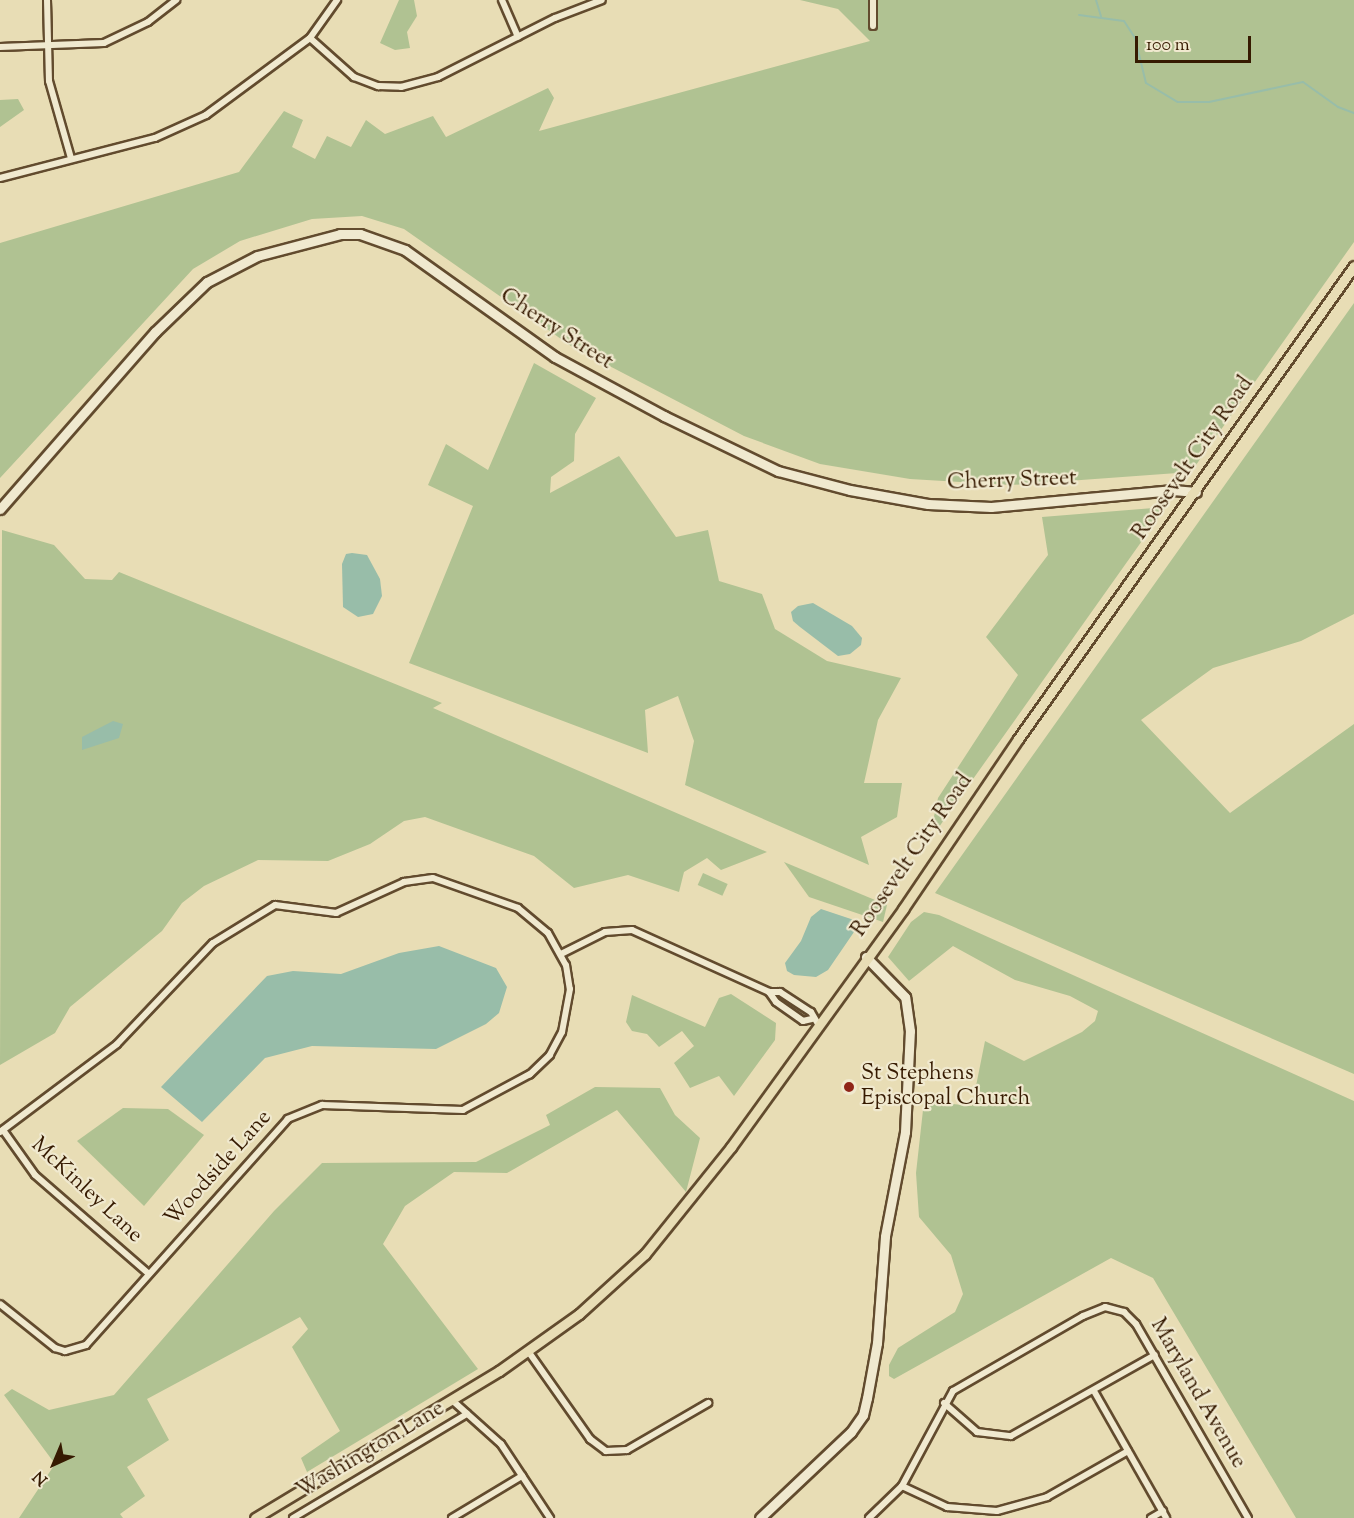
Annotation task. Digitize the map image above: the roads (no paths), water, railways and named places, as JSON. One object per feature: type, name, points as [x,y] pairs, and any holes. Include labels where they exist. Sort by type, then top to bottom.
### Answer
[{"type":"main road","name":"Roosevelt City Road","points":[[866,957],[1354,266]]},
{"type":"main road","points":[[255,1518],[453,1401],[528,1351],[592,1303],[645,1254],[731,1147],[815,1021],[866,957]]},
{"type":"street","points":[[47,0],[49,81],[71,158]]},
{"type":"street","points":[[0,47],[104,43],[148,22],[176,0]]},
{"type":"street","points":[[0,178],[155,138],[206,115],[310,38],[337,0]]},
{"type":"street","points":[[502,0],[518,37]]},
{"type":"street","points":[[310,38],[354,77],[378,86],[401,87],[438,77],[518,37],[602,0]]},
{"type":"street","points":[[873,0],[873,26]]},
{"type":"street","name":"Cherry Street","points":[[0,509],[155,332],[207,282],[257,256],[340,234],[360,234],[405,250],[555,357],[664,416],[778,471],[850,490],[928,504],[991,507],[1173,490],[1196,492]]},
{"type":"street","name":"Woodside Lane","points":[[0,1304],[55,1348],[78,1348],[94,1337],[277,1128],[302,1111],[322,1106],[463,1110],[530,1074],[550,1055],[565,1022],[570,989],[561,954],[548,933],[518,908],[424,877],[404,882],[336,913],[275,905],[213,943],[117,1044],[1,1131]]},
{"type":"street","points":[[561,954],[605,932],[632,930],[770,992],[792,999],[811,1012],[815,1021],[803,1021],[776,1002],[770,992]]},
{"type":"street","name":"Roosevelt City Road","points":[[760,1518],[850,1432],[863,1415],[867,1398],[877,1343],[885,1236],[904,1141],[910,1030],[905,997],[866,957]]},
{"type":"street","name":"McKinley Lane","points":[[1,1131],[35,1175],[149,1274]]},
{"type":"street","name":"Maryland Avenue","points":[[869,1518],[902,1486],[924,1450],[944,1403],[960,1386],[1101,1308],[1127,1314],[1155,1355],[1248,1518]]},
{"type":"street","points":[[528,1351],[590,1439],[606,1451],[627,1450],[708,1403]]},
{"type":"street","points":[[944,1403],[977,1432],[1000,1437],[1017,1433],[1155,1355]]},
{"type":"street","points":[[1094,1391],[1167,1518]]},
{"type":"street","points":[[453,1401],[501,1444],[550,1518]]},
{"type":"street","name":"Washington Lane","points":[[293,1518],[467,1414]]},
{"type":"street","points":[[902,1486],[947,1507],[997,1510],[1047,1497],[1128,1451]]},
{"type":"street","points":[[452,1518],[522,1476]]},
{"type":"street","points":[[1151,1518],[1163,1511]]},
{"type":"waterway","points":[[1096,0],[1101,16]]},
{"type":"waterway","points":[[1079,15],[1124,21],[1135,38],[1146,83],[1178,102],[1209,102],[1303,82],[1338,107],[1354,113]]},
{"type":"place","name":"St Stephens Episcopal Church","points":[[849,1087]]}]
